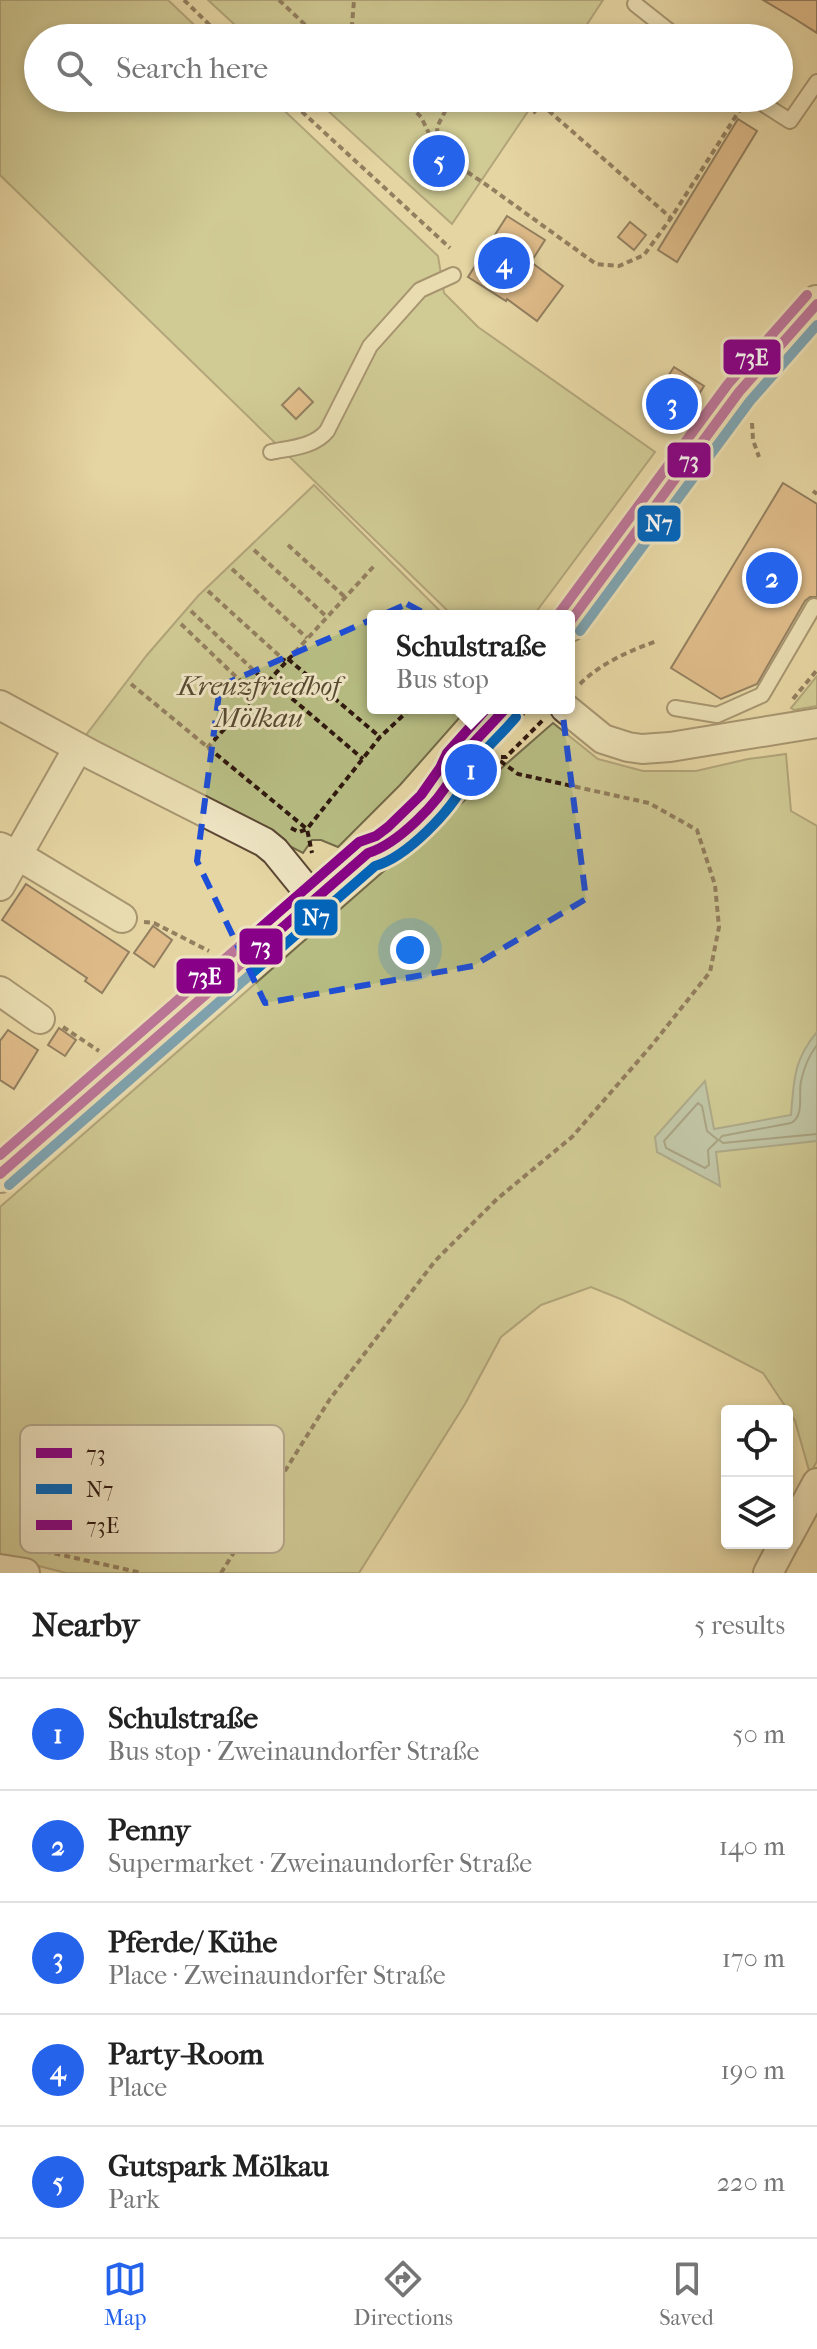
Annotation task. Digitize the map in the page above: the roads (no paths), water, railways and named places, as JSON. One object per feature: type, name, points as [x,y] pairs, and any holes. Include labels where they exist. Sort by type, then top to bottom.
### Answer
[{"type":"street","points":[[575,615],[739,392],[817,304]]},
{"type":"street","points":[[0,705],[264,842],[314,899]]},
{"type":"street","points":[[0,1174],[368,853],[374,838],[411,795],[441,767],[458,761],[501,714]]},
{"type":"street","points":[[574,714],[603,739],[642,749],[817,723]]},
{"type":"street","points":[[0,886],[9,852],[78,748]]},
{"type":"street","points":[[9,852],[122,918]]},
{"type":"street","points":[[0,991],[40,1019]]},
{"type":"street","points":[[793,1527],[817,1483]]},
{"type":"street","points":[[768,1573],[781,1549]]},
{"type":"street","points":[[0,1569],[31,1561]]},
{"type":"lane","points":[[635,4],[660,24]]},
{"type":"lane","points":[[776,112],[790,121],[817,82]]},
{"type":"lane","points":[[271,452],[322,437],[370,346],[420,290],[453,275]]},
{"type":"lane","points":[[675,708],[717,715],[762,695],[814,606]]},
{"type":"water","points":[[817,1032],[817,1141],[716,1152],[720,1186],[657,1152],[655,1137],[705,1081],[714,1129],[791,1115],[799,1062]]},
{"type":"place","name":"Gutspark Mölkau","points":[[439,161]]},
{"type":"place","name":"Party-Room","points":[[504,263]]},
{"type":"place","name":"Pferde/ Kühe","points":[[672,404]]},
{"type":"place","name":"Penny","points":[[772,578]]},
{"type":"place","name":"Schulstraße","points":[[471,770]]},
{"type":"park label","name":"Kreuzfriedhof Mölkau","points":[[259,701]]}]
